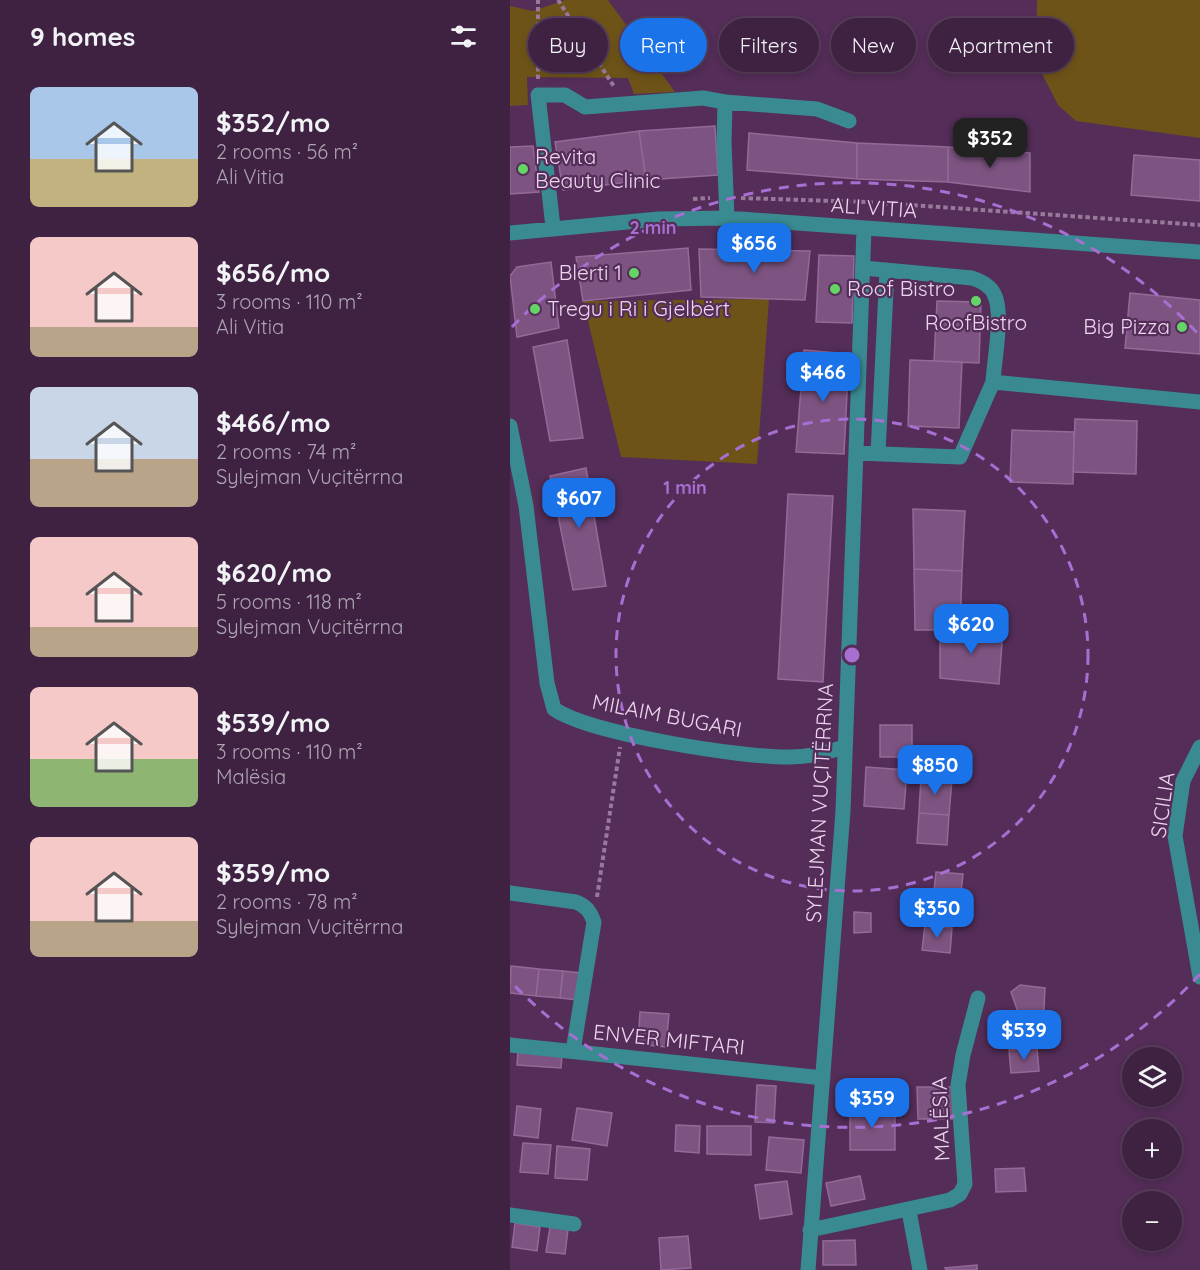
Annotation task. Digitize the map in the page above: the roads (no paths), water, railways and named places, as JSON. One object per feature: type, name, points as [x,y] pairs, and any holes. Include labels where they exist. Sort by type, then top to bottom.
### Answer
[{"type":"street","points":[[553,227],[538,95],[565,95],[585,107],[703,98],[817,109],[849,121]]},
{"type":"street","points":[[726,102],[727,218]]},
{"type":"street","name":"ALI VITIA","points":[[510,233],[553,227],[659,219],[727,218],[1200,252]]},
{"type":"street","name":"SYLEJMAN VUÇITËRRNA","points":[[808,1270],[843,811],[864,229]]},
{"type":"street","points":[[855,453],[960,457],[993,382],[998,306],[994,293],[984,282],[972,278],[863,268]]},
{"type":"street","points":[[878,453],[887,270]]},
{"type":"street","points":[[860,333],[883,334]]},
{"type":"street","points":[[993,382],[1200,402]]},
{"type":"street","name":"MILAIM BUGARI","points":[[510,426],[526,506],[550,698],[554,709],[564,715],[622,732],[715,749],[789,757],[813,756],[845,747]]},
{"type":"street","name":"SICILIA","points":[[1200,747],[1183,782],[1175,836],[1200,977]]},
{"type":"street","points":[[510,892],[576,902],[584,905],[594,922],[573,1051]]},
{"type":"street","name":"MALËSIA","points":[[810,1230],[909,1211],[950,1200],[960,1194],[965,1184],[958,1085],[963,1055],[978,998]]},
{"type":"street","name":"ENVER MIFTARI","points":[[510,1045],[823,1078]]},
{"type":"street","points":[[909,1211],[920,1270]]},
{"type":"street","points":[[510,1215],[574,1224]]},
{"type":"place","name":"Revita Beauty Clinic","points":[[523,169]]},
{"type":"place","name":"Blerti 1","points":[[634,273]]},
{"type":"place","name":"Roof Bistro","points":[[835,289]]},
{"type":"place","name":"RoofBistro","points":[[976,301]]},
{"type":"place","name":"Tregu i Ri i Gjelbërt","points":[[535,309]]},
{"type":"place","name":"Big Pizza","points":[[1182,327]]}]
